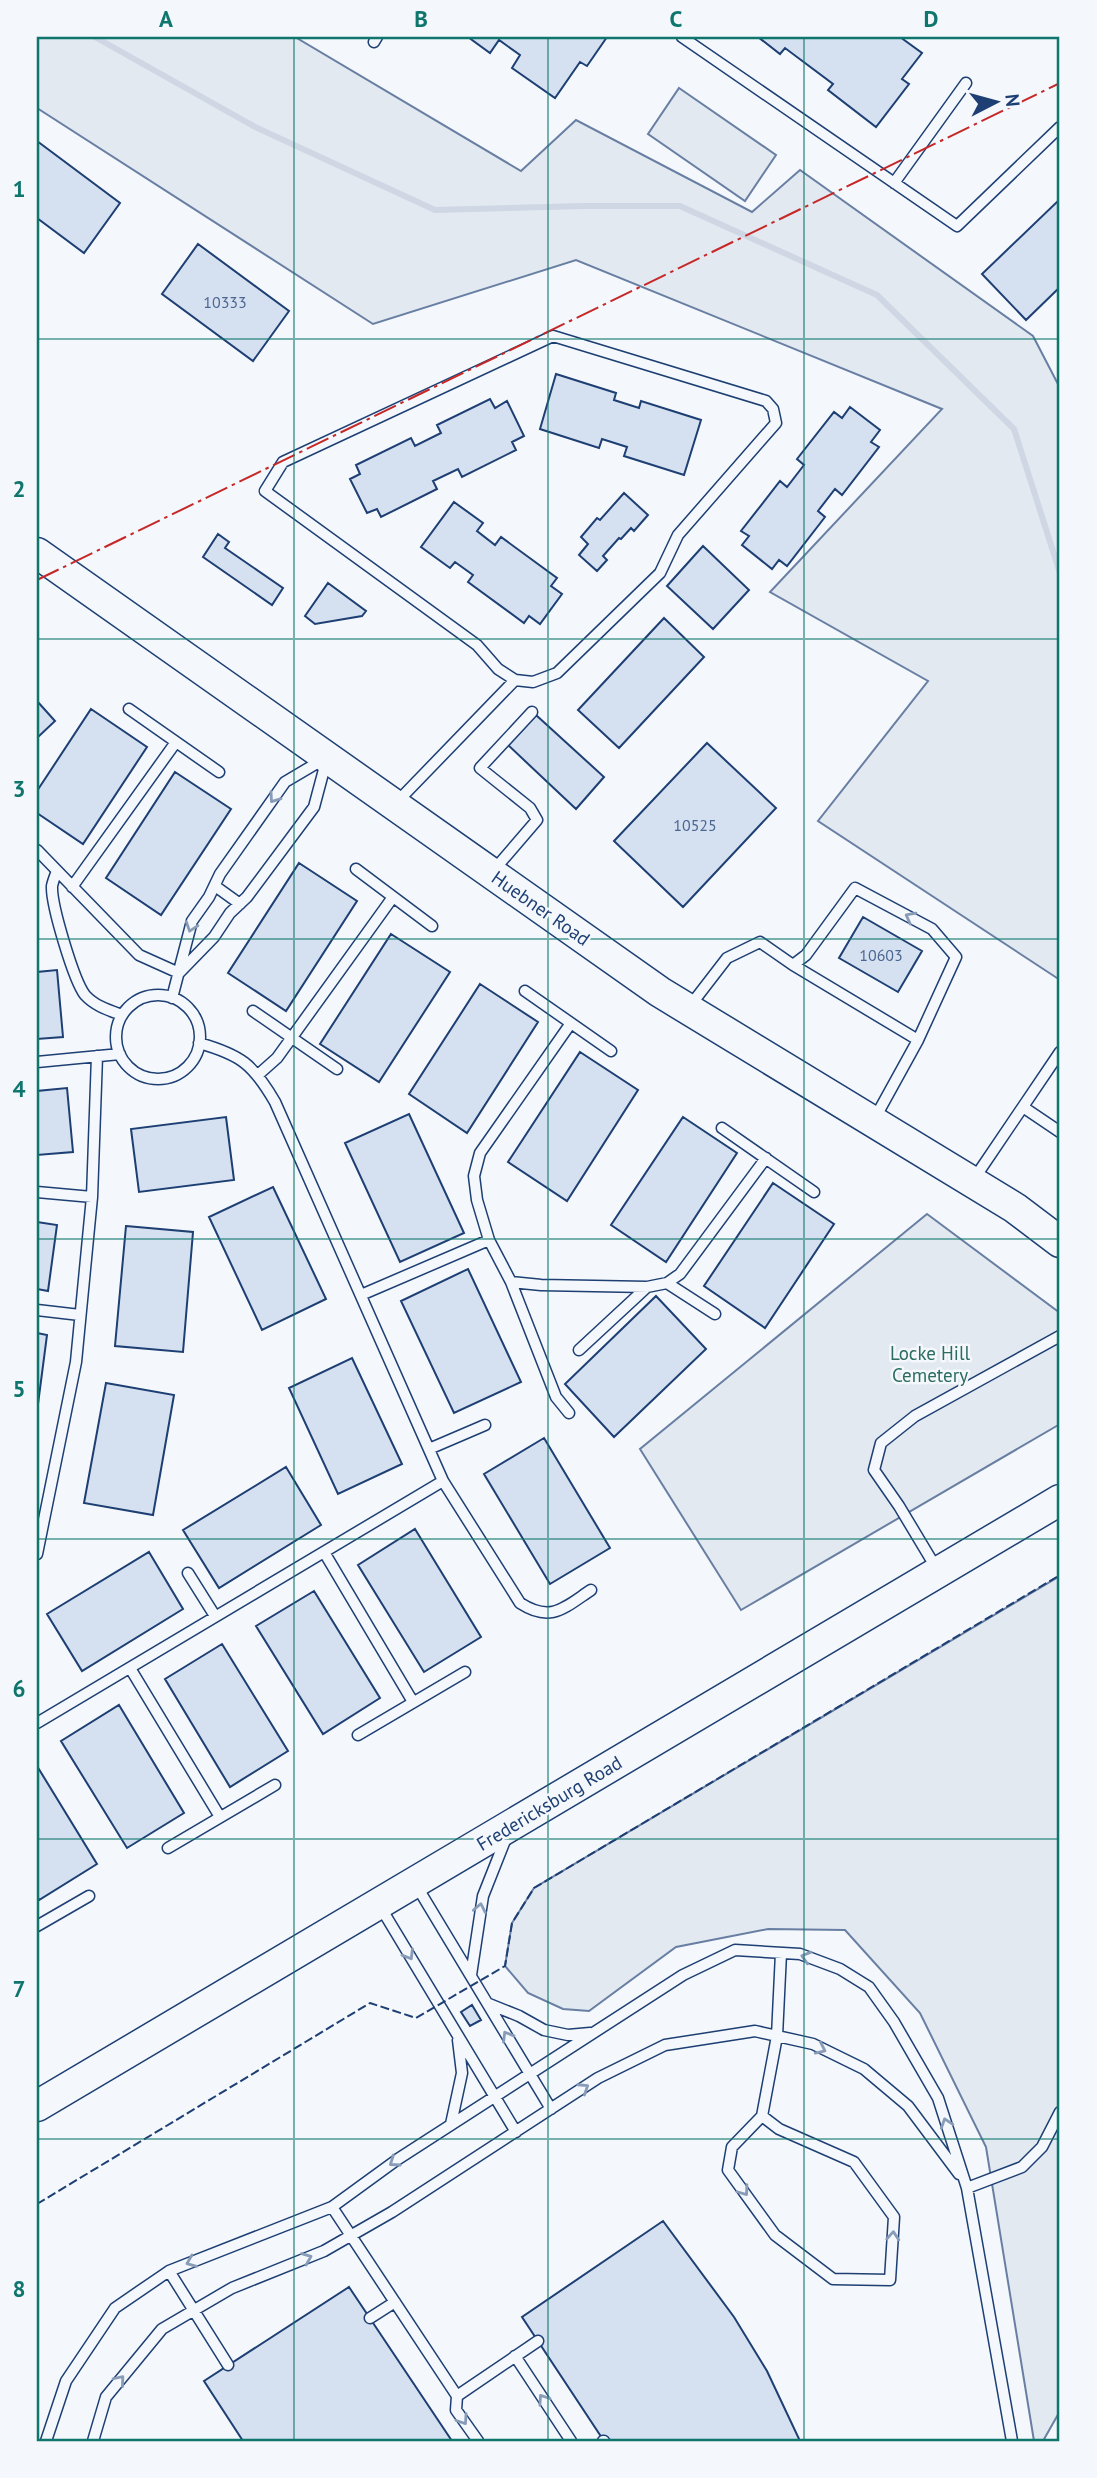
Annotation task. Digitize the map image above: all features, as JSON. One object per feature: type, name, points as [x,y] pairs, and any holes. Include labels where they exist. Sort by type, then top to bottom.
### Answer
[{"type":"main road","name":"Huebner Road","points":[[37,553],[660,992],[1015,1208],[1060,1242]]},
{"type":"main road","name":"Fredericksburg Road","points":[[37,2106],[1060,1500]]},
{"type":"lane","points":[[682,37],[957,226],[1060,127]]},
{"type":"lane","points":[[894,183],[966,83]]},
{"type":"lane","points":[[553,336],[765,401],[773,409],[776,423],[678,535],[660,573],[557,673],[533,682],[515,680],[498,669],[477,645],[265,491],[284,462],[553,336]]},
{"type":"lane","points":[[394,804],[515,680]]},
{"type":"lane","points":[[129,709],[219,772]]},
{"type":"lane","points":[[491,873],[537,820],[530,808],[480,768],[532,712]]},
{"type":"lane","points":[[72,887],[176,742]]},
{"type":"lane","points":[[172,998],[192,920],[285,782],[327,757]]},
{"type":"lane","points":[[179,974],[214,937],[314,807],[327,757]]},
{"type":"lane","points":[[37,850],[139,954],[179,974]]},
{"type":"lane","points":[[356,869],[432,926]]},
{"type":"lane","points":[[57,871],[52,884],[58,923],[82,992],[95,1005],[122,1016]]},
{"type":"lane","points":[[215,886],[240,904]]},
{"type":"lane","points":[[793,965],[806,955],[855,888],[932,929],[956,957],[919,1040],[873,1122]]},
{"type":"lane","points":[[259,1074],[277,1058],[393,897]]},
{"type":"lane","points":[[688,1009],[727,958],[760,942],[793,965],[919,1040]]},
{"type":"lane","points":[[525,990],[611,1051]]},
{"type":"lane","points":[[160,995],[172,998],[190,1011],[196,1020],[199,1043],[196,1054],[182,1071],[160,1079],[138,1074],[129,1068],[120,1054],[116,1037],[117,1026],[122,1016],[138,1000],[160,995]]},
{"type":"lane","points":[[253,1011],[337,1069]]},
{"type":"lane","points":[[569,1413],[556,1397],[511,1282],[489,1240],[477,1200],[474,1176],[480,1153],[570,1023]]},
{"type":"lane","points":[[199,1043],[233,1054],[259,1074],[275,1102],[443,1481],[520,1603],[534,1612],[548,1614],[563,1609],[591,1590]]},
{"type":"lane","points":[[971,1182],[1060,1052]]},
{"type":"lane","points":[[37,1062],[120,1054]]},
{"type":"lane","points":[[37,1554],[76,1362],[92,1197],[97,1056]]},
{"type":"lane","points":[[1023,1107],[1060,1132]]},
{"type":"lane","points":[[722,1128],[814,1192]]},
{"type":"lane","points":[[511,1282],[647,1287],[667,1283],[680,1274],[766,1158]]},
{"type":"lane","points":[[37,1192],[92,1197]]},
{"type":"lane","points":[[360,1295],[489,1240]]},
{"type":"lane","points":[[667,1283],[715,1314]]},
{"type":"lane","points":[[579,1350],[647,1287]]},
{"type":"lane","points":[[37,1310],[80,1315]]},
{"type":"lane","points":[[939,1572],[874,1470],[881,1443],[915,1416],[1060,1336]]},
{"type":"lane","points":[[429,1449],[485,1425]]},
{"type":"lane","points":[[37,1723],[443,1481]]},
{"type":"lane","points":[[324,1552],[413,1703]]},
{"type":"lane","points":[[188,1573],[215,1616]]},
{"type":"lane","points":[[130,1668],[220,1817]]},
{"type":"lane","points":[[358,1735],[465,1672]]},
{"type":"lane","points":[[168,1848],[275,1785]]},
{"type":"lane","points":[[471,1975],[483,1896],[511,1826]]},
{"type":"lane","points":[[415,1882],[551,2109]]},
{"type":"lane","points":[[37,1926],[89,1896]]},
{"type":"lane","points":[[379,1904],[516,2132]]},
{"type":"lane","points":[[46,2441],[66,2381],[115,2308],[169,2271],[332,2207],[398,2159],[683,1975],[735,1950],[800,1954],[840,1969],[869,1987],[894,2022],[938,2098],[967,2188],[1012,2441]]},
{"type":"lane","points":[[762,2116],[779,2129],[854,2162],[894,2217],[890,2280],[834,2279],[775,2235],[729,2170],[732,2147],[762,2116],[777,2036],[781,1953]]},
{"type":"lane","points":[[489,2004],[544,2030],[568,2035],[594,2032]]},
{"type":"lane","points":[[93,2441],[106,2397],[162,2329],[232,2288],[324,2251],[392,2212],[598,2078],[665,2045],[755,2031],[813,2044],[864,2069],[908,2106],[954,2166],[967,2188]]},
{"type":"lane","points":[[451,2124],[463,2073],[457,2036]]},
{"type":"lane","points":[[967,2188],[1022,2167],[1042,2147],[1060,2112]]},
{"type":"lane","points":[[332,2207],[457,2396],[456,2410],[478,2441]]},
{"type":"lane","points":[[169,2271],[192,2312],[228,2365]]},
{"type":"lane","points":[[370,2318],[394,2302]]},
{"type":"lane","points":[[457,2396],[538,2340]]},
{"type":"lane","points":[[515,2356],[571,2441]]},
{"type":"green space","points":[[37,37],[295,37],[521,171],[576,120],[752,212],[800,170],[1033,336],[1060,388],[1060,980],[818,821],[928,681],[770,592],[942,409],[576,260],[373,324],[37,108]]},
{"type":"green space","points":[[679,88],[776,155],[745,201],[648,134]]},
{"type":"green space","name":"Locke Hill Cemetery","points":[[927,1214],[1060,1313],[1060,1424],[741,1610],[640,1449]]},
{"type":"green space","points":[[1060,1576],[1060,2411],[1043,2441],[1034,2441],[986,2147],[920,2013],[845,1930],[768,1929],[676,1947],[589,2011],[563,2009],[528,1993],[505,1966],[512,1923],[534,1888]]},
{"type":"building","points":[[468,37],[607,37],[587,66],[580,62],[555,98],[512,68],[520,55],[499,40],[490,53]]},
{"type":"building","points":[[758,37],[900,37],[922,53],[902,79],[909,84],[876,127],[828,90],[833,84],[785,48],[780,54]]},
{"type":"building","points":[[37,141],[120,203],[84,253],[37,218]]},
{"type":"building","points":[[1060,199],[1060,287],[1026,320],[982,274]]},
{"type":"building","points":[[198,244],[289,311],[253,361],[162,294]]},
{"type":"building","points":[[556,374],[616,393],[614,400],[639,408],[641,401],[701,420],[684,475],[624,456],[627,447],[602,439],[599,448],[540,429]]},
{"type":"building","points":[[490,399],[495,408],[507,401],[524,436],[512,442],[516,450],[462,477],[458,469],[433,481],[437,489],[381,517],[377,509],[367,513],[350,479],[360,474],[356,465],[411,438],[415,446],[441,433],[437,425]]},
{"type":"building","points":[[850,407],[880,430],[871,442],[879,447],[842,495],[835,489],[818,511],[825,517],[787,566],[779,560],[772,569],[742,545],[749,536],[741,531],[780,481],[787,487],[804,465],[797,459],[834,412],[842,418]]},
{"type":"building","points":[[624,493],[648,515],[634,531],[631,528],[619,538],[603,556],[607,560],[597,571],[579,555],[588,544],[581,537]]},
{"type":"building","points":[[454,502],[483,523],[477,531],[495,545],[501,537],[557,578],[551,586],[562,594],[540,624],[529,616],[524,623],[468,582],[473,575],[455,562],[450,568],[421,547]]},
{"type":"building","points":[[218,534],[229,542],[225,548],[283,588],[272,605],[203,557]]},
{"type":"building","points":[[703,546],[749,590],[713,629],[667,586]]},
{"type":"building","points":[[328,583],[366,611],[362,616],[315,624],[305,616]]},
{"type":"building","points":[[664,618],[704,657],[619,748],[578,710]]},
{"type":"building","points":[[37,701],[55,721],[37,738]]},
{"type":"building","points":[[91,709],[147,747],[83,844],[37,813],[37,791]]},
{"type":"building","points":[[536,715],[604,777],[576,809],[508,745]]},
{"type":"building","points":[[707,743],[776,808],[683,907],[614,841]]},
{"type":"building","points":[[175,772],[231,809],[161,915],[106,878]]},
{"type":"building","points":[[299,863],[357,901],[286,1011],[228,973]]},
{"type":"building","points":[[863,917],[922,951],[898,992],[839,958]]},
{"type":"building","points":[[391,934],[450,972],[379,1082],[320,1044]]},
{"type":"building","points":[[57,970],[63,1037],[37,1039],[37,972]]},
{"type":"building","points":[[480,984],[538,1022],[467,1133],[409,1094]]},
{"type":"building","points":[[580,1052],[638,1090],[567,1201],[508,1162]]},
{"type":"building","points":[[67,1088],[73,1152],[37,1155],[37,1091]]},
{"type":"building","points":[[409,1114],[464,1233],[400,1262],[345,1143]]},
{"type":"building","points":[[226,1117],[234,1180],[139,1192],[131,1129]]},
{"type":"building","points":[[683,1117],[737,1153],[666,1262],[611,1225]]},
{"type":"building","points":[[773,1183],[834,1224],[765,1328],[704,1286]]},
{"type":"building","points":[[273,1187],[326,1299],[262,1330],[209,1217]]},
{"type":"building","points":[[37,1222],[57,1225],[48,1291],[37,1289]]},
{"type":"building","points":[[126,1226],[193,1232],[183,1352],[115,1346]]},
{"type":"building","points":[[468,1269],[521,1382],[454,1413],[401,1301]]},
{"type":"building","points":[[656,1296],[706,1349],[614,1437],[565,1384]]},
{"type":"building","points":[[37,1333],[47,1335],[38,1404],[37,1403]]},
{"type":"building","points":[[352,1358],[402,1464],[338,1494],[289,1388]]},
{"type":"building","points":[[106,1383],[174,1395],[153,1515],[84,1503]]},
{"type":"building","points":[[544,1438],[610,1548],[550,1584],[484,1474]]},
{"type":"building","points":[[286,1467],[321,1525],[219,1588],[183,1530]]},
{"type":"building","points":[[415,1529],[481,1637],[424,1672],[358,1565]]},
{"type":"building","points":[[149,1552],[183,1609],[82,1671],[47,1614]]},
{"type":"building","points":[[314,1591],[380,1698],[323,1734],[256,1626]]},
{"type":"building","points":[[222,1644],[288,1751],[230,1787],[165,1679]]},
{"type":"building","points":[[119,1705],[184,1813],[127,1848],[61,1741]]},
{"type":"building","points":[[37,1766],[97,1864],[39,1900],[37,1896]]},
{"type":"building","points":[[472,2005],[481,2020],[470,2026],[461,2012]]},
{"type":"building","points":[[663,2221],[734,2317],[767,2371],[800,2441],[604,2441],[522,2317]]},
{"type":"building","points":[[349,2287],[452,2441],[243,2441],[204,2381]]},
{"type":"waterway","points":[[95,37],[255,127],[435,210],[680,206],[877,295],[1014,429],[1060,573]]},
{"type":"fence","points":[[37,2204],[370,2003],[416,2018],[505,1966],[512,1923],[534,1888],[1060,1575]]},
{"type":"power","points":[[37,580],[1060,83]]}]
